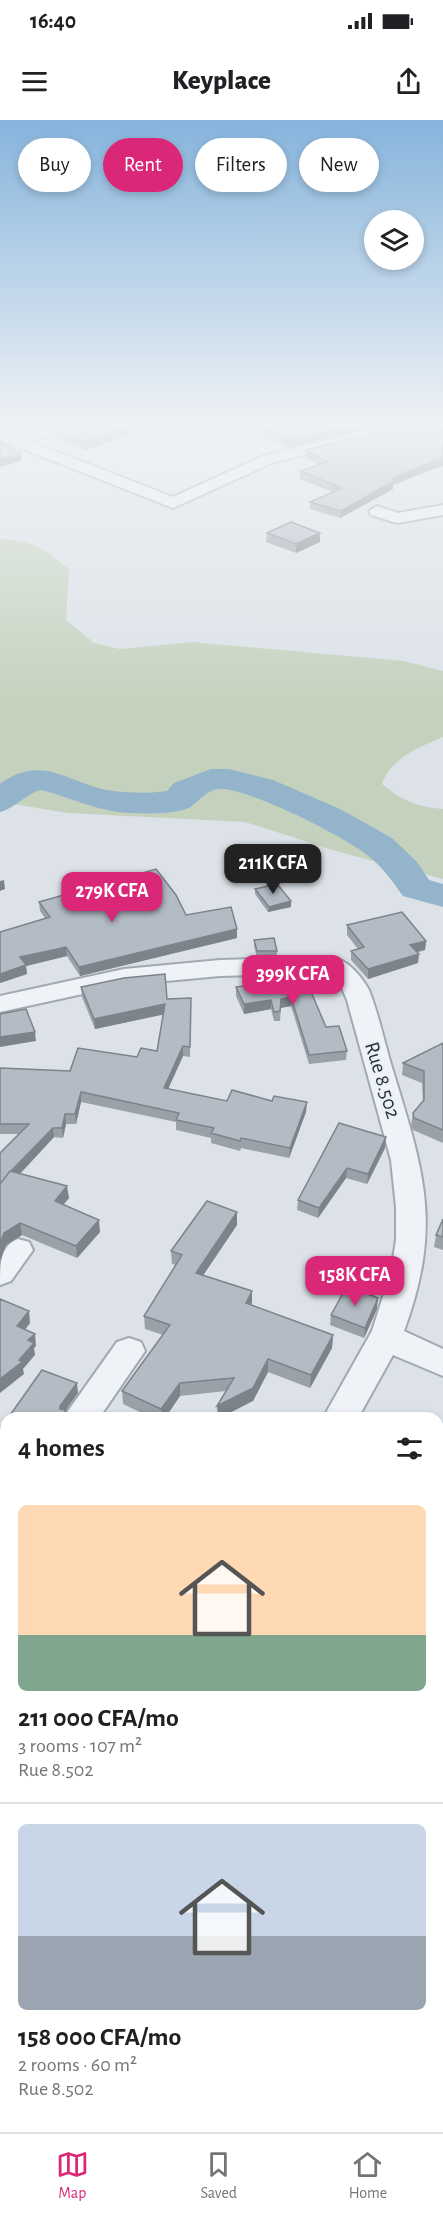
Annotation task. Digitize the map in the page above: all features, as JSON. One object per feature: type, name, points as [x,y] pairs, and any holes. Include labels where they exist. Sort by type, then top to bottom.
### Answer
[{"type":"street","name":"Rue 8.502","points":[[0,1004],[124,977],[220,968],[333,965],[354,984],[396,1123],[408,1172],[413,1222],[409,1259],[394,1320],[368,1375],[344,1412]]},
{"type":"street","points":[[387,1338],[443,1363]]},
{"type":"street","points":[[84,1412],[129,1351]]},
{"type":"green space","points":[[0,539],[30,543],[53,556],[69,569],[66,620],[94,643],[120,649],[192,642],[404,661],[443,671],[443,737],[399,760],[386,775],[382,784],[396,795],[411,802],[443,809],[443,879],[339,852],[245,822],[68,813],[0,802]]},
{"type":"building","points":[[291,522],[320,533],[296,544],[267,533]]},
{"type":"building","points":[[156,869],[176,895],[186,915],[231,907],[237,929],[79,967],[66,947],[20,957],[26,965],[0,974],[0,932],[50,917],[39,902]]},
{"type":"building","points":[[277,884],[291,901],[269,907],[255,889]]},
{"type":"building","points":[[402,912],[426,941],[410,945],[419,954],[368,969],[351,951],[364,947],[347,925]]},
{"type":"building","points":[[274,938],[277,951],[257,951],[254,940]]},
{"type":"building","points":[[281,967],[281,975],[303,973],[326,1027],[339,1026],[347,1051],[309,1055],[291,997],[281,999],[280,1011],[274,1012],[271,1000],[244,1004],[236,987],[244,986],[245,968]]},
{"type":"building","points":[[165,974],[167,999],[191,998],[190,1047],[183,1046],[164,1088],[227,1101],[232,1090],[272,1101],[274,1096],[307,1102],[290,1148],[241,1138],[240,1141],[211,1133],[214,1128],[176,1120],[179,1113],[81,1092],[75,1114],[65,1114],[62,1128],[53,1128],[0,1184],[0,1153],[29,1124],[0,1124],[0,1068],[70,1071],[78,1048],[137,1057],[141,1048],[157,1051],[165,1004],[94,1019],[81,987],[124,978]]},
{"type":"building","points":[[26,1009],[35,1032],[0,1037],[0,1014]]},
{"type":"building","points":[[443,1043],[443,1130],[414,1118],[413,1113],[424,1100],[424,1071],[403,1063]]},
{"type":"building","points":[[339,1123],[386,1137],[368,1174],[347,1168],[319,1208],[298,1200]]},
{"type":"building","points":[[10,1171],[67,1186],[55,1201],[99,1220],[76,1246],[20,1223],[4,1233],[0,1244],[0,1184]]},
{"type":"building","points":[[207,1201],[237,1212],[196,1273],[252,1291],[246,1303],[333,1335],[311,1375],[268,1359],[253,1388],[217,1406],[234,1378],[180,1383],[161,1409],[122,1391],[170,1325],[144,1316],[182,1255],[171,1251]]},
{"type":"building","points":[[443,1219],[443,1237],[436,1235]]},
{"type":"building","points":[[347,1286],[378,1298],[365,1328],[331,1315]]},
{"type":"building","points":[[0,1299],[29,1311],[17,1326],[35,1334],[28,1340],[34,1343],[19,1360],[22,1362],[0,1379]]},
{"type":"building","points":[[42,1370],[77,1383],[60,1406],[60,1409],[66,1410],[65,1412],[12,1412]]},
{"type":"waterway","points":[[0,801],[24,783],[41,780],[63,785],[98,799],[131,803],[179,799],[186,790],[211,779],[229,779],[261,787],[327,817],[379,846],[404,870],[416,888],[443,896]]}]
